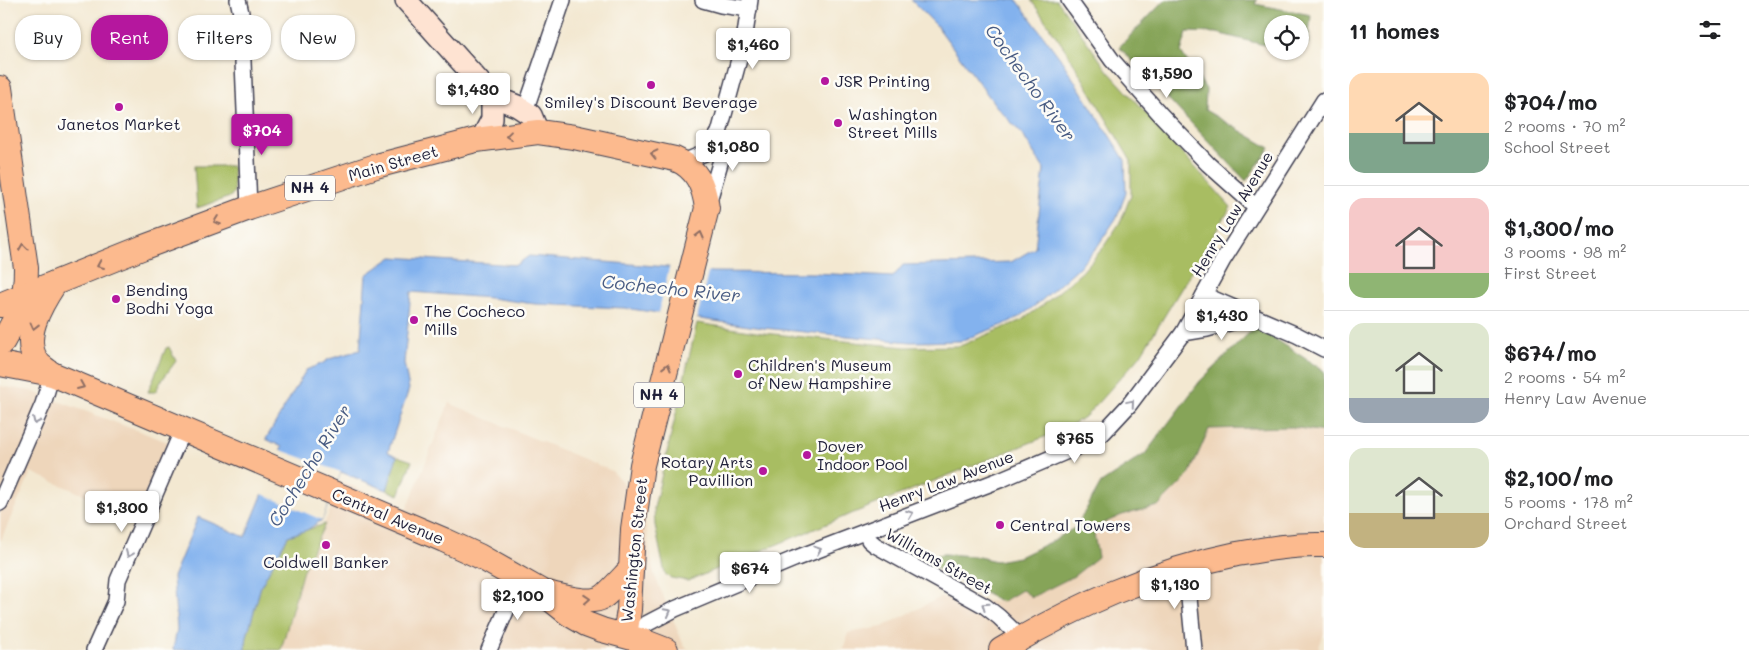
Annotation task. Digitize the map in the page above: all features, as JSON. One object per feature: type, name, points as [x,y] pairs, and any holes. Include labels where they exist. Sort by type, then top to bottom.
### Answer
[{"type":"main road","points":[[406,0],[492,96],[518,106],[531,115],[538,132]]},
{"type":"main road","points":[[0,88],[26,268],[25,296],[4,341],[0,344]]},
{"type":"main road","points":[[480,140],[492,119],[492,96]]},
{"type":"main road","name":"Main Street","points":[[0,305],[144,247],[249,208],[376,166],[480,140],[538,132],[588,139],[684,162]]},
{"type":"main road","name":"NH 4","points":[[684,162],[695,173],[702,186],[707,208]]},
{"type":"main road","name":"Washington Street","points":[[630,643],[629,610],[633,529],[642,465],[707,208]]},
{"type":"main road","points":[[52,374],[38,363],[33,349],[32,334],[39,310],[55,283]]},
{"type":"main road","name":"Central Avenue","points":[[0,364],[52,374],[444,540],[479,556],[530,585],[569,614],[586,624],[630,643],[666,650]]},
{"type":"main road","points":[[1011,644],[1074,609],[1107,594],[1186,567],[1223,557],[1271,548],[1324,545]]},
{"type":"main road","points":[[530,585],[563,598],[579,600],[603,597],[631,569]]},
{"type":"street","points":[[238,0],[241,13],[249,208]]},
{"type":"street","points":[[525,111],[563,0]]},
{"type":"street","points":[[702,0],[721,5],[750,5]]},
{"type":"street","points":[[1069,0],[1112,60],[1161,115],[1208,164],[1255,206]]},
{"type":"street","name":"Washington Street","points":[[707,208],[723,153],[720,133],[744,41],[750,5]]},
{"type":"street","name":"Henry Law Avenue","points":[[630,643],[675,609],[794,559],[1056,456],[1102,434],[1129,405],[1183,333],[1255,206],[1324,100]]},
{"type":"street","points":[[684,162],[697,158],[704,153],[720,133]]},
{"type":"street","points":[[1204,295],[1324,348]]},
{"type":"street","points":[[1183,333],[1207,329],[1253,316]]},
{"type":"street","points":[[0,503],[43,404],[52,374]]},
{"type":"street","points":[[94,650],[116,601],[118,580],[183,429]]},
{"type":"street","name":"Williams Street","points":[[865,532],[869,540],[875,545],[985,606],[999,617],[1011,644]]},
{"type":"street","points":[[1186,567],[1194,650]]},
{"type":"street","points":[[489,650],[530,585]]},
{"type":"shaded area","points":[[0,386],[31,391],[168,442],[135,517],[31,472],[0,542]]},
{"type":"shaded area","points":[[449,403],[612,471],[642,504],[654,574],[684,646],[689,650],[281,650],[303,570],[343,482],[407,509]]},
{"type":"shaded area","points":[[1292,427],[1324,432],[1324,633],[1318,650],[843,650],[848,633],[882,627],[939,598],[1002,602],[1022,590],[1093,529],[1122,515],[1158,506],[1189,475],[1209,429]]},
{"type":"green space","points":[[1031,0],[1057,0],[1108,71],[1231,207],[1140,356],[1087,415],[1067,428],[688,581],[671,578],[665,574],[655,525],[654,508],[697,323],[763,333],[905,347],[960,346],[1022,320],[1043,305],[1082,272],[1102,249],[1121,221],[1131,195],[1131,161],[1067,52]]},
{"type":"green space","points":[[1165,0],[1257,0],[1255,4],[1311,15],[1309,34],[1309,15],[1264,15],[1264,45],[1217,33],[1187,32],[1181,52],[1206,89],[1205,110],[1270,148],[1246,181],[1119,47]]},
{"type":"green space","points":[[194,166],[233,166],[234,192],[230,197],[197,208]]},
{"type":"green space","points":[[1256,326],[1324,371],[1324,432],[1292,427],[1209,429],[1189,475],[1158,506],[1122,515],[1093,528],[1098,557],[1074,576],[1032,597],[1022,590],[1002,602],[911,555],[918,551],[930,556],[944,554],[974,556],[996,561],[1019,557],[1076,527],[1101,483],[1145,454],[1200,381]]},
{"type":"green space","points":[[169,347],[176,361],[155,392],[148,392],[166,348]]},
{"type":"green space","points":[[397,456],[412,461],[399,495],[387,490]]},
{"type":"green space","points":[[325,524],[303,570],[281,650],[245,650],[261,586],[288,536]]},
{"type":"water","name":"Cochecho River","points":[[911,0],[1017,0],[1060,58],[1125,160],[1126,193],[1117,217],[1097,247],[1079,267],[1041,301],[1021,316],[1003,325],[960,341],[911,342],[763,328],[624,308],[535,304],[490,298],[411,292],[404,363],[409,389],[388,452],[397,456],[387,490],[341,472],[322,520],[307,530],[288,536],[261,586],[245,650],[173,650],[177,629],[173,577],[198,517],[245,537],[282,447],[266,439],[306,370],[329,359],[360,350],[366,275],[392,257],[516,265],[529,256],[712,272],[814,273],[893,277],[903,265],[1011,262],[1035,248],[1044,169],[1022,134],[996,106],[937,26]]},
{"type":"pier","points":[[670,264],[709,269],[696,322],[658,315]]},
{"type":"pier","points":[[278,449],[341,472],[322,520],[260,493]]},
{"type":"place","name":"JSR Printing","points":[[825,81]]},
{"type":"place","name":"Smiley's Discount Beverage","points":[[651,85]]},
{"type":"place","name":"Janetos Market","points":[[119,107]]},
{"type":"place","name":"Washington Street Mills","points":[[838,123]]},
{"type":"place","name":"Bending Bodhi Yoga","points":[[116,299]]},
{"type":"place","name":"The Cocheco Mills","points":[[414,320]]},
{"type":"place","name":"Children's Museum of New Hampshire","points":[[738,374]]},
{"type":"place","name":"Dover Indoor Pool","points":[[807,455]]},
{"type":"place","name":"Rotary Arts Pavillion","points":[[763,471]]},
{"type":"place","name":"Central Towers","points":[[1000,525]]},
{"type":"place","name":"Coldwell Banker","points":[[326,545]]}]
